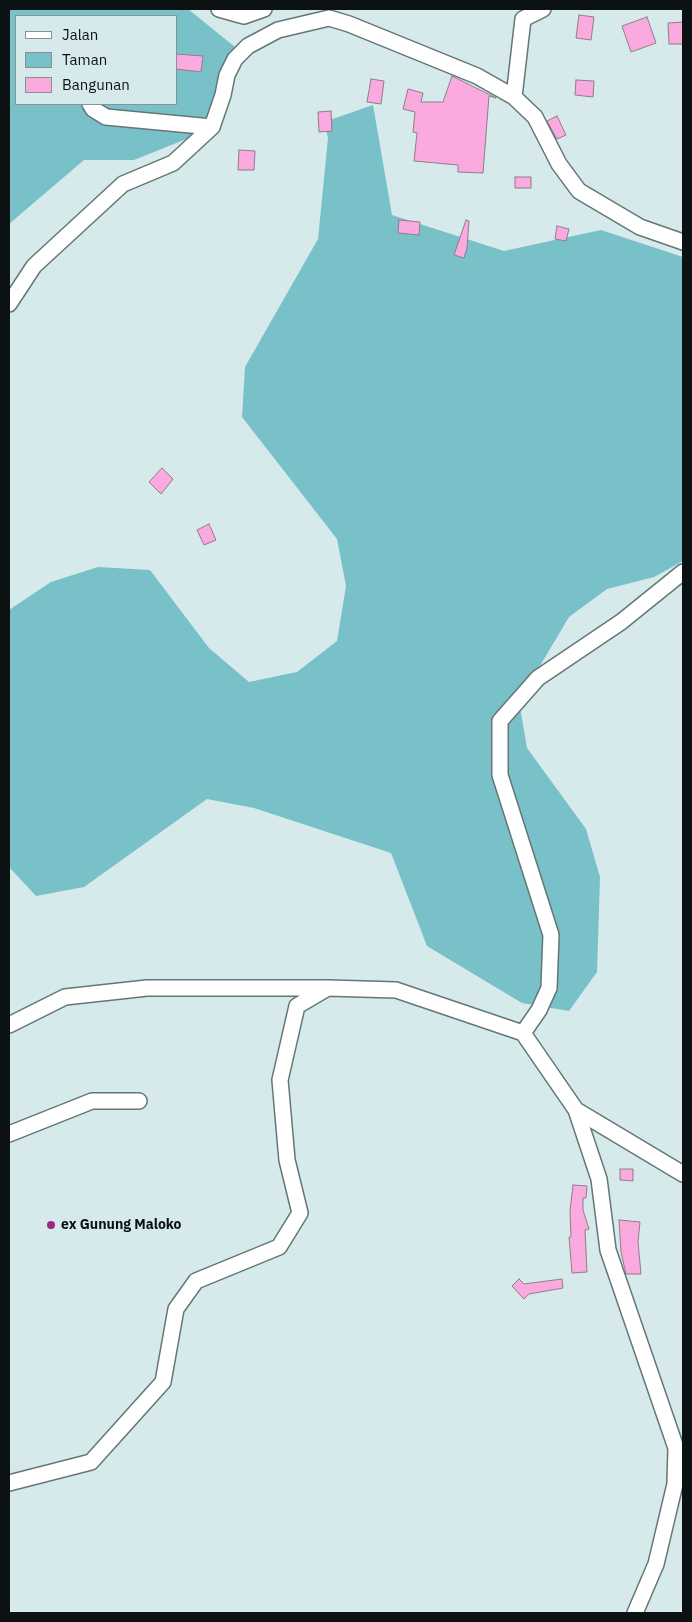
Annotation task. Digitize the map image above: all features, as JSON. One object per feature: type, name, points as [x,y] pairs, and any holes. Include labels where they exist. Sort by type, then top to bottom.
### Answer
[{"type":"street","points":[[219,9],[244,16],[264,9]]},
{"type":"street","points":[[514,97],[517,14],[544,9]]},
{"type":"street","points":[[9,304],[34,266],[123,184],[174,163],[212,127],[223,95],[227,75],[235,59],[248,46],[278,30],[329,18],[349,24],[477,76],[514,97],[535,117],[559,164],[579,191],[640,227],[683,242]]},
{"type":"street","points":[[91,105],[93,109],[106,117],[212,127]]},
{"type":"street","points":[[523,1033],[539,1010],[549,988],[551,935],[500,775],[500,722],[538,678],[621,622],[683,572]]},
{"type":"street","points":[[9,1026],[65,997],[147,988],[328,988],[396,990],[523,1033],[576,1110],[599,1179],[608,1250],[676,1448],[675,1484],[656,1564],[635,1613]]},
{"type":"street","points":[[9,1483],[91,1462],[163,1382],[176,1309],[196,1281],[279,1247],[300,1213],[287,1160],[280,1080],[297,1006],[328,988]]},
{"type":"street","points":[[9,1134],[92,1101],[139,1101]]},
{"type":"street","points":[[576,1110],[683,1174]]},
{"type":"green space","points":[[9,9],[188,9],[235,47],[199,134],[134,160],[84,160],[9,224]]},
{"type":"green space","points":[[373,105],[392,215],[504,251],[601,230],[683,257],[683,561],[654,577],[607,589],[569,617],[519,701],[527,748],[586,829],[600,877],[597,972],[569,1011],[522,1003],[427,946],[391,853],[254,808],[207,799],[84,887],[36,896],[9,867],[9,610],[51,582],[98,567],[150,570],[209,648],[249,682],[297,672],[337,641],[346,586],[337,539],[242,417],[245,367],[318,239],[328,138],[324,122]]},
{"type":"building","points":[[579,15],[594,17],[591,40],[576,38]]},
{"type":"building","points":[[647,17],[656,43],[631,52],[622,26]]},
{"type":"building","points":[[683,22],[683,44],[669,44],[668,23]]},
{"type":"building","points":[[178,54],[203,56],[201,72],[178,69]]},
{"type":"building","points":[[452,76],[496,98],[489,96],[483,173],[458,172],[458,165],[414,161],[417,133],[413,132],[415,112],[403,109],[408,89],[423,93],[421,102],[443,102]]},
{"type":"building","points":[[371,79],[384,81],[381,104],[367,102]]},
{"type":"building","points":[[576,80],[594,81],[593,97],[575,95]]},
{"type":"building","points":[[331,111],[332,131],[319,132],[318,112]]},
{"type":"building","points":[[557,116],[566,135],[557,139],[547,121]]},
{"type":"building","points":[[239,150],[255,151],[254,170],[238,170]]},
{"type":"building","points":[[515,177],[531,177],[531,188],[515,188]]},
{"type":"building","points":[[399,220],[420,222],[419,235],[398,233]]},
{"type":"building","points":[[466,220],[469,221],[467,248],[464,258],[454,255]]},
{"type":"building","points":[[557,226],[569,229],[566,241],[555,239]]},
{"type":"building","points":[[162,468],[173,479],[161,494],[149,482]]},
{"type":"building","points":[[209,524],[216,540],[204,545],[197,530]]},
{"type":"building","points":[[620,1169],[633,1169],[633,1181],[620,1180]]},
{"type":"building","points":[[573,1185],[587,1186],[586,1198],[583,1198],[583,1210],[589,1229],[585,1230],[587,1272],[572,1273],[569,1237],[571,1237],[570,1211]]},
{"type":"building","points":[[619,1220],[640,1222],[638,1242],[641,1274],[626,1274],[621,1252]]},
{"type":"building","points":[[519,1279],[524,1284],[562,1279],[563,1288],[529,1294],[524,1299],[512,1286]]},
{"type":"place","name":"ex Gunung Maloko","points":[[51,1225]]}]
